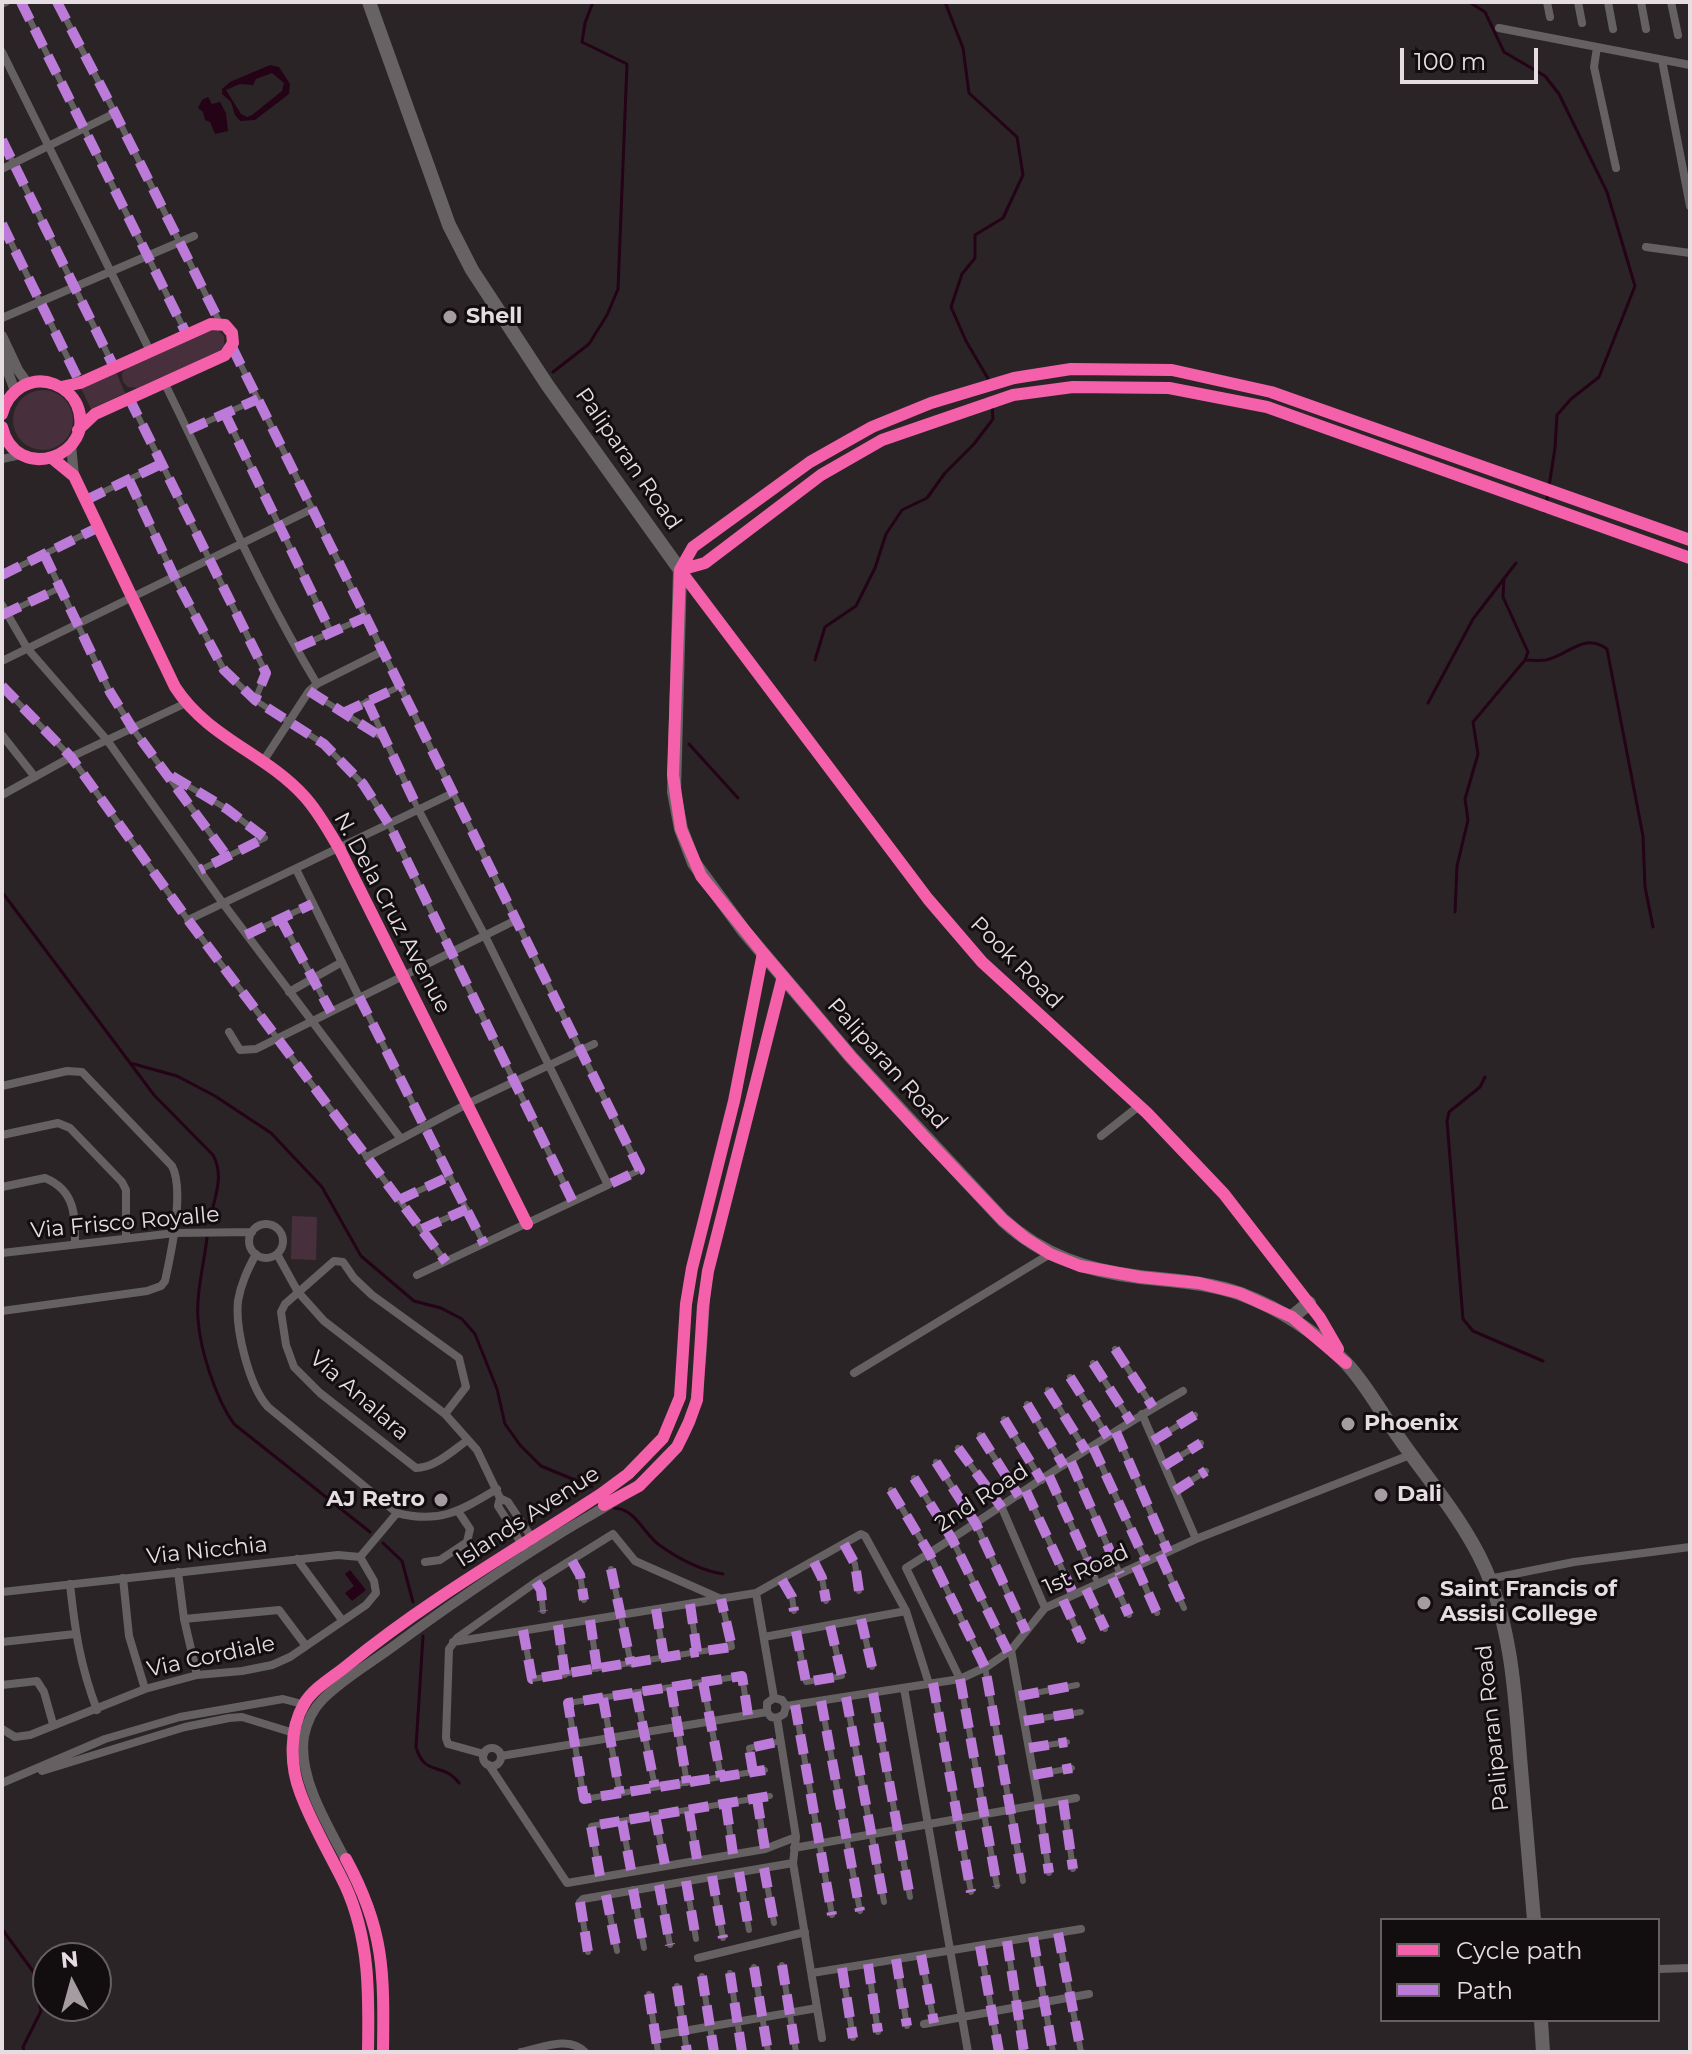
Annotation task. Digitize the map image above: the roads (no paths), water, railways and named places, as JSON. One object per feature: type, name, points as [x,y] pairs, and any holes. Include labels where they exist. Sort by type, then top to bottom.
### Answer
[{"type":"main road","name":"Paliparan Road","points":[[369,2],[449,225],[472,270],[548,386],[680,570],[673,775],[681,829],[701,876],[851,1057],[1003,1220],[1025,1238],[1050,1254],[1080,1266],[1217,1286],[1254,1299],[1292,1317],[1346,1363],[1457,1520],[1489,1579],[1508,1647],[1515,1696],[1534,1918]]},
{"type":"main road","points":[[1292,1317],[1309,1303]]},
{"type":"main road","points":[[1541,2022],[1543,2052]]},
{"type":"street","points":[[21,2],[187,335]]},
{"type":"street","points":[[57,2],[220,323],[232,333],[232,347],[640,1170],[417,1275]]},
{"type":"street","points":[[1547,2],[1550,17]]},
{"type":"street","points":[[1578,2],[1582,23]]},
{"type":"street","points":[[1608,2],[1613,29]]},
{"type":"street","points":[[1641,2],[1646,29]]},
{"type":"street","points":[[1671,2],[1678,35]]},
{"type":"street","points":[[1499,28],[1690,65]]},
{"type":"street","points":[[1597,47],[1594,67],[1616,168]]},
{"type":"street","points":[[2,52],[150,351]]},
{"type":"street","points":[[1662,60],[1690,206]]},
{"type":"street","points":[[2,169],[115,113]]},
{"type":"street","points":[[2,140],[114,367]]},
{"type":"street","points":[[2,224],[80,383]]},
{"type":"street","points":[[2,318],[194,236]]},
{"type":"street","points":[[1646,247],[1690,253]]},
{"type":"street","points":[[2,414],[15,391],[28,384],[45,382],[61,387],[80,383],[211,324],[220,323]]},
{"type":"street","points":[[2,336],[28,384]]},
{"type":"street","points":[[2,427],[8,442],[21,455],[31,459],[52,458],[71,445],[78,430],[95,414],[225,355],[232,347]]},
{"type":"street","points":[[2,356],[15,391]]},
{"type":"street","points":[[680,570],[693,547],[810,462],[872,427],[931,403],[1014,378],[1071,369],[1172,370],[1271,392],[1690,540]]},
{"type":"street","points":[[164,382],[313,687],[343,713],[383,738]]},
{"type":"street","points":[[61,387],[77,406],[78,430]]},
{"type":"street","points":[[680,570],[705,563],[821,475],[882,440],[1013,395],[1073,387],[1169,388],[1267,407],[1690,558]]},
{"type":"street","points":[[129,398],[266,673],[255,700]]},
{"type":"street","points":[[188,430],[258,399]]},
{"type":"street","points":[[225,414],[331,632]]},
{"type":"street","name":"N. Dela Cruz Avenue","points":[[71,445],[74,476],[175,687],[186,703],[224,738],[303,795],[339,848],[527,1224]]},
{"type":"street","points":[[2,459],[21,455]]},
{"type":"street","name":"N. Dela Cruz Avenue","points":[[52,458],[74,476]]},
{"type":"street","points":[[810,462],[821,475]]},
{"type":"street","points":[[86,500],[161,464]]},
{"type":"street","points":[[129,480],[174,576],[224,670],[255,700],[324,744],[363,784],[389,824],[573,1202]]},
{"type":"street","points":[[2,661],[312,509]]},
{"type":"street","points":[[2,575],[99,527]]},
{"type":"street","points":[[44,554],[110,692],[133,729],[227,856]]},
{"type":"street","name":"Pook Road","points":[[680,570],[928,899],[982,962],[1139,1106],[1239,1211],[1309,1303],[1346,1363]]},
{"type":"street","points":[[60,588],[4,611],[27,648],[107,740],[246,935],[401,1139]]},
{"type":"street","points":[[296,648],[366,617]]},
{"type":"street","points":[[262,763],[313,687],[383,651]]},
{"type":"street","points":[[2,686],[71,757],[188,920],[446,1262]]},
{"type":"street","points":[[343,713],[401,686]]},
{"type":"street","points":[[367,701],[418,809],[485,936],[608,1185]]},
{"type":"street","points":[[2,795],[71,757],[186,703]]},
{"type":"street","points":[[2,735],[35,777]]},
{"type":"street","points":[[165,772],[227,809],[265,838],[200,870]]},
{"type":"street","points":[[188,920],[453,793]]},
{"type":"street","points":[[296,869],[484,1244]]},
{"type":"street","points":[[246,935],[312,904]]},
{"type":"street","points":[[280,918],[331,1012]]},
{"type":"street","points":[[229,1032],[240,1050],[256,1049],[516,920]]},
{"type":"street","name":"Islands Avenue","points":[[368,2052],[368,1979],[362,1942],[346,1888],[317,1832],[294,1770],[299,1735],[314,1692],[375,1643],[535,1543],[628,1474],[663,1438],[680,1397],[686,1304],[692,1268],[734,1101],[763,953]]},
{"type":"street","points":[[289,992],[342,962]]},
{"type":"street","name":"Islands Avenue","points":[[535,1543],[639,1486],[677,1447],[689,1422],[697,1400],[708,1271],[783,976]]},
{"type":"street","points":[[367,1157],[467,1104],[594,1044]]},
{"type":"street","points":[[2,1086],[67,1071],[82,1072],[172,1166],[176,1177],[175,1233],[165,1281],[161,1286],[147,1291],[2,1311]]},
{"type":"street","points":[[1101,1136],[1139,1106]]},
{"type":"street","points":[[2,1135],[58,1123],[70,1128],[122,1182],[126,1190],[126,1237]]},
{"type":"street","points":[[399,1200],[450,1176]]},
{"type":"street","points":[[2,1187],[45,1178],[51,1180],[70,1199],[75,1210],[75,1244]]},
{"type":"street","points":[[422,1229],[467,1209]]},
{"type":"street","points":[[262,1224],[278,1228],[283,1241],[277,1254],[266,1257],[256,1254],[250,1246],[252,1232],[262,1224]]},
{"type":"street","name":"Via Frisco Royalle","points":[[2,1253],[126,1237],[252,1232]]},
{"type":"street","points":[[256,1254],[240,1290],[238,1318],[253,1383],[260,1398],[397,1513],[429,1519],[498,1494]]},
{"type":"street","points":[[277,1254],[298,1292],[324,1321],[445,1414],[477,1450],[498,1494],[498,1506],[525,1550]]},
{"type":"street","points":[[854,1373],[1050,1254]]},
{"type":"street","points":[[298,1292],[334,1261],[343,1262],[372,1295],[459,1358],[466,1387],[461,1398],[445,1414]]},
{"type":"street","name":"Via Analara","points":[[298,1292],[281,1312],[286,1345],[294,1367],[320,1393],[416,1468],[425,1468],[437,1462],[468,1440]]},
{"type":"street","points":[[1115,1349],[1153,1407]]},
{"type":"street","points":[[1093,1363],[1131,1422]]},
{"type":"street","points":[[1070,1377],[1112,1435],[1164,1553],[1184,1608]]},
{"type":"street","points":[[1048,1390],[1090,1449],[1146,1562]]},
{"type":"street","name":"2nd Road","points":[[960,1679],[906,1568],[1142,1414],[1183,1391]]},
{"type":"street","points":[[1027,1404],[1068,1464],[1116,1576],[1129,1615]]},
{"type":"street","points":[[1142,1414],[1196,1539]]},
{"type":"street","points":[[1153,1441],[1195,1415]]},
{"type":"street","points":[[1004,1419],[1046,1478],[1098,1584]]},
{"type":"street","points":[[980,1435],[1023,1494],[1074,1595]]},
{"type":"street","points":[[1164,1466],[1201,1443]]},
{"type":"street","points":[[958,1448],[1002,1508],[1045,1608]]},
{"type":"street","name":"1st Road","points":[[790,1706],[960,1679],[1009,1651],[1045,1608],[1196,1539],[1410,1455]]},
{"type":"street","points":[[936,1462],[976,1524],[1026,1632]]},
{"type":"street","points":[[1175,1491],[1206,1471]]},
{"type":"street","points":[[914,1478],[952,1539],[1009,1651],[1029,1748],[1049,1873]]},
{"type":"street","points":[[891,1490],[929,1553],[985,1667],[1023,1881]]},
{"type":"street","points":[[498,1494],[508,1502],[535,1543]]},
{"type":"street","points":[[425,1562],[440,1560],[467,1542],[470,1529],[458,1511]]},
{"type":"street","points":[[360,1557],[397,1513]]},
{"type":"street","points":[[484,1754],[448,1744],[446,1738],[449,1649],[453,1642],[536,1582],[613,1534],[635,1561],[721,1599]]},
{"type":"street","points":[[453,1642],[756,1593],[859,1534],[865,1536],[906,1611],[931,1683],[971,1892]]},
{"type":"street","points":[[844,1544],[855,1564],[859,1591]]},
{"type":"street","points":[[1489,1579],[1574,1562],[1690,1547]]},
{"type":"street","name":"Via Nicchia","points":[[2,1592],[297,1559],[338,1555],[360,1557]]},
{"type":"street","name":"Via Cordiale","points":[[2,1729],[15,1737],[22,1737],[145,1689],[197,1675],[272,1665],[290,1657],[366,1605],[376,1593],[374,1581],[360,1557]]},
{"type":"street","points":[[297,1559],[342,1620]]},
{"type":"street","points":[[572,1561],[580,1575],[584,1600]]},
{"type":"street","points":[[814,1562],[822,1578],[826,1601]]},
{"type":"street","points":[[1136,1566],[1157,1613]]},
{"type":"street","points":[[611,1569],[631,1664]]},
{"type":"street","points":[[178,1572],[184,1619],[197,1675]]},
{"type":"street","points":[[123,1578],[129,1636],[145,1689]]},
{"type":"street","points":[[782,1580],[792,1597],[794,1611]]},
{"type":"street","points":[[536,1582],[541,1590],[543,1611]]},
{"type":"street","points":[[70,1584],[83,1674],[97,1710]]},
{"type":"street","points":[[1086,1589],[1105,1629]]},
{"type":"street","points":[[756,1593],[774,1698]]},
{"type":"street","points":[[523,1630],[532,1679],[565,1675],[732,1647],[721,1599]]},
{"type":"street","points":[[1063,1600],[1082,1641]]},
{"type":"street","points":[[690,1604],[697,1652]]},
{"type":"street","points":[[656,1609],[664,1658]]},
{"type":"street","points":[[184,1619],[279,1610],[306,1646]]},
{"type":"street","points":[[764,1637],[906,1611]]},
{"type":"street","points":[[861,1619],[872,1667]]},
{"type":"street","points":[[590,1620],[597,1669]]},
{"type":"street","points":[[558,1625],[565,1675]]},
{"type":"street","points":[[796,1631],[806,1682],[842,1676],[830,1625]]},
{"type":"street","points":[[2,1642],[75,1634]]},
{"type":"street","points":[[748,1715],[742,1676],[568,1703],[584,1799],[765,1770]]},
{"type":"street","points":[[960,1679],[997,1886]]},
{"type":"street","points":[[2,1685],[37,1681],[44,1692],[53,1724]]},
{"type":"street","points":[[703,1682],[721,1777]]},
{"type":"street","points":[[1019,1696],[1077,1685]]},
{"type":"street","points":[[671,1687],[687,1783]]},
{"type":"street","points":[[904,1688],[968,2052]]},
{"type":"street","points":[[636,1692],[655,1787]]},
{"type":"street","points":[[873,1693],[910,1897]]},
{"type":"street","points":[[846,1697],[884,1902]]},
{"type":"street","points":[[603,1698],[620,1794]]},
{"type":"street","points":[[790,1706],[777,1718],[767,1712],[767,1703],[774,1698],[790,1706],[820,1843],[832,1915]]},
{"type":"street","points":[[2,1783],[105,1739],[180,1717],[283,1699],[309,1707]]},
{"type":"street","points":[[821,1701],[860,1911]]},
{"type":"street","points":[[240,1706],[242,1717]]},
{"type":"street","points":[[501,1756],[767,1712]]},
{"type":"street","points":[[1024,1721],[1081,1712]]},
{"type":"street","points":[[18,1777],[82,1761],[185,1727],[242,1717],[299,1735]]},
{"type":"street","points":[[777,1718],[796,1837],[793,1863],[822,2038]]},
{"type":"street","name":"Islands Avenue","points":[[299,1735],[311,1785],[326,1823],[361,1886],[379,1940],[383,1966],[383,2052]]},
{"type":"street","points":[[753,1772],[749,1748],[781,1741]]},
{"type":"street","points":[[1029,1748],[1067,1742]]},
{"type":"street","points":[[484,1754],[488,1749],[495,1748],[501,1756]]},
{"type":"street","points":[[484,1754],[486,1763],[567,1883],[765,1849],[796,1837]]},
{"type":"street","points":[[489,1765],[498,1764],[501,1756]]},
{"type":"street","points":[[1033,1775],[1072,1768]]},
{"type":"street","points":[[600,1876],[591,1826],[770,1796]]},
{"type":"street","points":[[794,1848],[1076,1798]]},
{"type":"street","points":[[757,1799],[765,1849]]},
{"type":"street","points":[[1063,1800],[1073,1869]]},
{"type":"street","points":[[726,1805],[733,1854]]},
{"type":"street","points":[[689,1811],[697,1859]]},
{"type":"street","points":[[655,1815],[665,1865]]},
{"type":"street","points":[[622,1821],[631,1870]]},
{"type":"street","points":[[588,1952],[580,1902],[633,1889],[793,1863]]},
{"type":"street","points":[[764,1868],[774,1923]]},
{"type":"street","points":[[739,1872],[749,1930]]},
{"type":"street","points":[[712,1876],[723,1938]]},
{"type":"street","points":[[686,1881],[696,1939]]},
{"type":"street","points":[[659,1885],[670,1945]]},
{"type":"street","points":[[633,1889],[644,1948]]},
{"type":"street","points":[[606,1895],[617,1951]]},
{"type":"street","points":[[812,1973],[1081,1929]]},
{"type":"street","points":[[698,1958],[805,1932]]},
{"type":"street","points":[[1058,1933],[1081,2052]]},
{"type":"street","points":[[1033,1937],[1053,2052]]},
{"type":"street","points":[[1007,1941],[1024,2052]]},
{"type":"street","points":[[980,1946],[999,2052]]},
{"type":"street","points":[[921,1955],[929,2024],[1089,1994]]},
{"type":"street","points":[[896,1959],[907,2026]]},
{"type":"street","points":[[868,1964],[878,2032]]},
{"type":"street","points":[[782,1965],[796,2052]]},
{"type":"street","points":[[754,1967],[768,2052]]},
{"type":"street","points":[[842,1968],[853,2038]]},
{"type":"street","points":[[1660,1969],[1690,1968]]},
{"type":"street","points":[[730,1973],[742,2052]]},
{"type":"street","points":[[702,1976],[714,2052]]},
{"type":"street","points":[[677,1986],[687,2052]]},
{"type":"street","points":[[649,1994],[658,2052]]},
{"type":"street","points":[[655,2036],[817,2008]]},
{"type":"street","points":[[521,2052],[565,2043],[576,2044],[585,2052]]},
{"type":"waterway","points":[[553,372],[589,344],[618,289],[627,64],[582,42],[593,2]]},
{"type":"waterway","points":[[945,2],[963,48],[969,93],[1017,137],[1023,175],[1003,218],[975,235],[975,258],[962,274],[951,307],[990,382]]},
{"type":"waterway","points":[[1469,2],[1485,12],[1504,52],[1545,76],[1559,94],[1607,192],[1635,286],[1599,377],[1571,399],[1557,415],[1545,512]]},
{"type":"waterway","points":[[815,660],[825,627],[856,606],[875,568],[886,534],[902,510],[927,498],[945,473],[974,444],[993,419],[992,405]]},
{"type":"waterway","points":[[1428,703],[1473,619],[1516,563]]},
{"type":"waterway","points":[[1455,912],[1457,866],[1468,820],[1465,799],[1478,754],[1473,722],[1525,660],[1528,652],[1503,597],[1504,578]]},
{"type":"waterway","points":[[1525,660],[1546,660],[1583,644],[1598,644],[1607,649],[1643,836],[1645,887],[1653,927]]},
{"type":"waterway","points":[[689,744],[738,798]]},
{"type":"waterway","points":[[2,892],[154,1095],[213,1155],[218,1180],[209,1222]]},
{"type":"waterway","points":[[130,1063],[177,1076],[215,1096],[271,1133],[322,1187],[361,1256],[414,1301],[441,1308],[462,1319],[475,1334],[497,1389],[505,1424],[520,1445],[541,1466],[592,1487]]},
{"type":"waterway","points":[[1485,1077],[1480,1087],[1449,1112],[1447,1121],[1463,1319],[1473,1331],[1543,1361]]},
{"type":"waterway","points":[[207,1238],[198,1299],[199,1331],[210,1374],[227,1414],[234,1424],[370,1532]]},
{"type":"waterway","points":[[614,1508],[633,1516],[658,1544],[673,1554],[723,1574]]},
{"type":"waterway","points":[[383,1543],[402,1561],[413,1602]]},
{"type":"waterway","points":[[423,1636],[416,1747],[424,1763],[447,1772],[459,1783]]},
{"type":"waterway","points":[[2,1929],[35,1974],[41,2011],[23,2047],[24,2052]]},
{"type":"place","name":"Shell","points":[[450,317]]},
{"type":"place","name":"Phoenix","points":[[1348,1424]]},
{"type":"place","name":"Dali","points":[[1381,1495]]},
{"type":"place","name":"AJ Retro","points":[[441,1500]]},
{"type":"place","name":"Saint Francis of Assisi College","points":[[1424,1603]]}]
